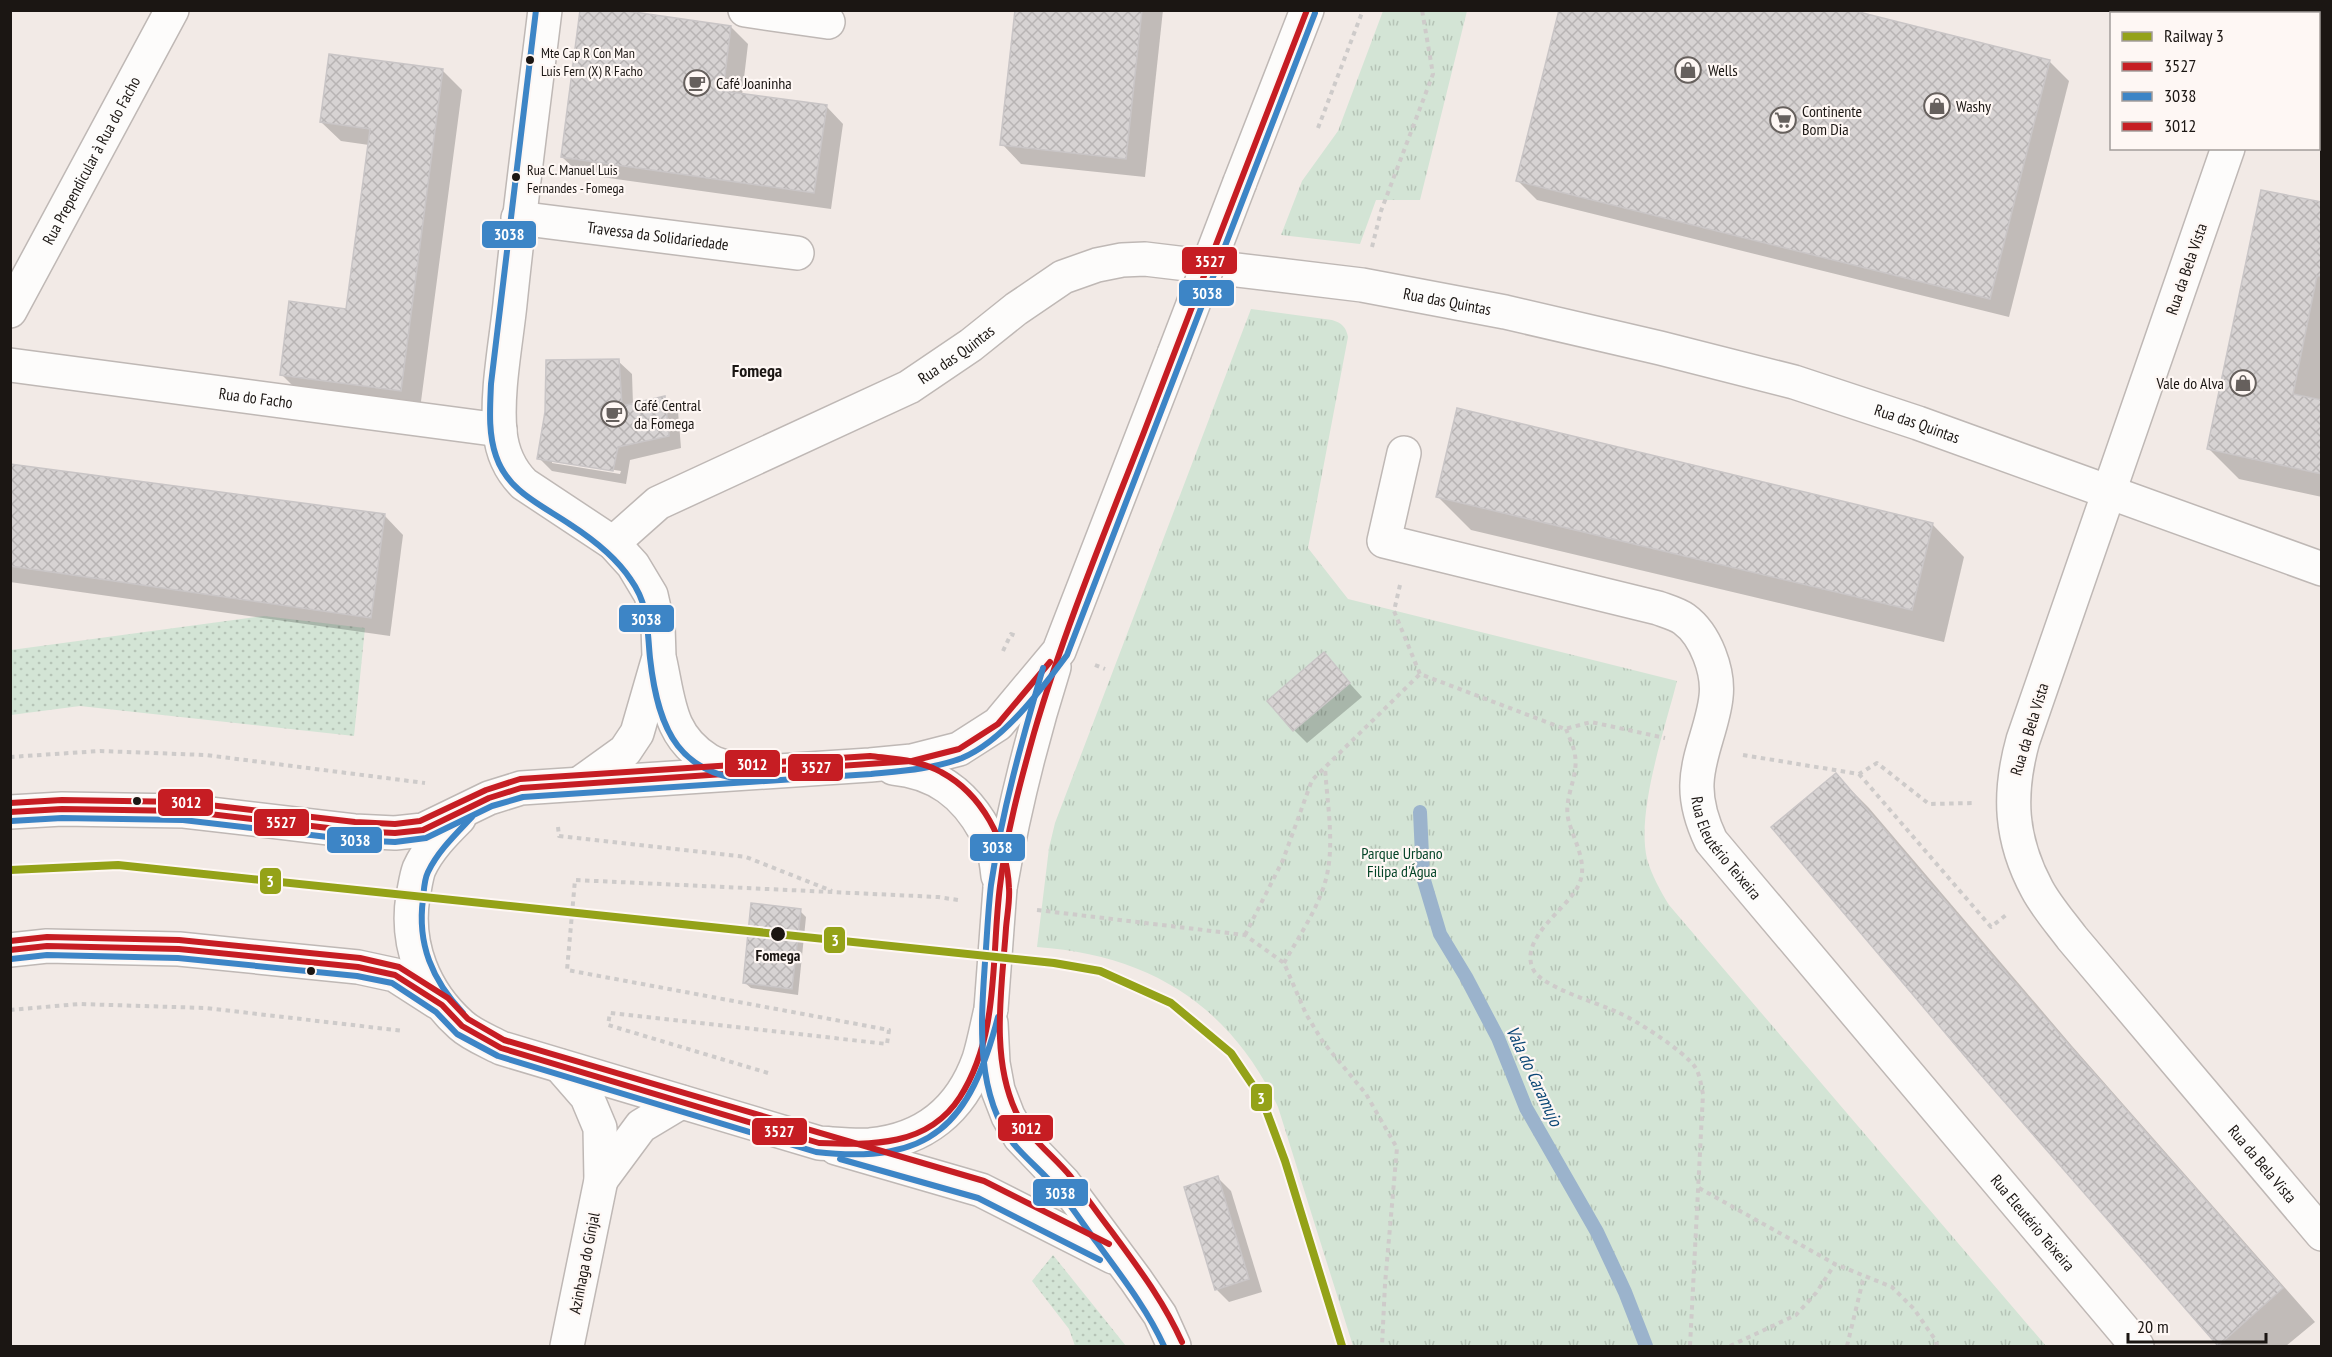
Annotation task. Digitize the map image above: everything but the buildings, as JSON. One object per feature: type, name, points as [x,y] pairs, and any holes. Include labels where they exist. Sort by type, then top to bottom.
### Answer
[{"type":"street","name":"Rua Prependicular à Rua do Facho","points":[[10,311],[172,10]]},
{"type":"street","points":[[545,10],[518,218],[503,366],[500,430],[503,450],[512,472],[524,484],[613,543],[633,566],[651,595],[658,626],[659,657],[672,721],[686,741],[709,761],[749,772]]},
{"type":"street","points":[[745,10],[828,22]]},
{"type":"street","points":[[1174,1347],[1160,1315],[1064,1183],[1020,1137],[1008,1116],[998,1089],[993,1063],[991,1009],[1000,888],[1011,823],[1030,743],[1059,651],[1307,10]]},
{"type":"street","name":"Rua da Bela Vista","points":[[2227,150],[2023,740],[2015,770],[2013,815],[2025,864],[2038,891],[2072,938],[2322,1234]]},
{"type":"street","name":"Travessa da Solidariedade","points":[[518,218],[797,253]]},
{"type":"street","name":"Rua das Quintas","points":[[613,543],[658,503],[909,387],[971,345],[1016,309],[1063,277],[1097,265],[1145,259],[1362,285],[1506,312],[1794,382],[1918,423],[2322,569]]},
{"type":"street","name":"Rua do Facho","points":[[10,365],[500,430]]},
{"type":"street","name":"Rua Eleutério Teixeira","points":[[1404,453],[1384,541],[1659,608],[1684,619],[1703,642],[1715,666],[1716,698],[1697,782],[1701,820],[1712,841],[2137,1347]]},
{"type":"street","points":[[10,812],[62,809],[184,812],[354,831],[395,833],[423,830],[489,798],[521,788],[912,761],[959,749],[998,724],[1059,651]]},
{"type":"street","points":[[579,784],[625,751],[637,733],[659,657]]},
{"type":"street","points":[[870,765],[904,769],[935,779],[957,793],[977,817],[993,848],[1000,888]]},
{"type":"street","points":[[465,811],[436,843],[419,870],[411,908],[412,941],[422,972],[442,1005],[462,1026],[501,1048],[981,1190],[1119,1260]]},
{"type":"street","points":[[10,950],[47,946],[179,949],[358,967],[394,975],[442,1005]]},
{"type":"street","points":[[819,1143],[869,1145],[901,1140],[923,1131],[947,1113],[968,1084],[979,1058],[991,1009]]},
{"type":"street","name":"Azinhaga do Ginjal","points":[[560,1066],[587,1097],[600,1128],[601,1180],[567,1347]]},
{"type":"street","name":"Azinhaga do Ginjal","points":[[601,1180],[641,1126],[681,1102]]},
{"type":"path","points":[[1318,128],[1363,10]]},
{"type":"path","points":[[1362,285],[1381,211],[1433,74],[1422,10]]},
{"type":"path","points":[[1410,547],[1394,611],[1420,674],[1566,729],[1591,722],[1703,748],[1859,774],[1991,927],[2038,891]]},
{"type":"path","points":[[1002,653],[1011,634]]},
{"type":"path","points":[[1245,935],[1283,860],[1312,780],[1420,674]]},
{"type":"path","points":[[1566,729],[1575,755],[1574,781],[1567,804],[1569,822],[1578,843],[1582,867],[1578,887],[1550,919],[1537,938],[1530,955],[1533,969],[1546,982],[1619,1013],[1649,1029],[1696,1068],[1703,1094],[1690,1347]]},
{"type":"path","points":[[10,757],[100,751],[206,755],[435,784]]},
{"type":"path","points":[[1859,774],[1877,763],[1929,804]]},
{"type":"path","points":[[1284,963],[1318,901],[1326,880],[1329,846],[1324,767]]},
{"type":"path","points":[[604,841],[746,857],[835,893]]},
{"type":"path","points":[[768,1073],[608,1025],[610,1013],[887,1044],[889,1030],[567,970],[575,880],[938,897],[959,900]]},
{"type":"path","points":[[1036,910],[1245,935],[1284,963],[1306,1014],[1323,1042],[1366,1094],[1397,1148],[1384,1284],[1382,1347]]},
{"type":"path","points":[[10,1010],[79,1004],[206,1008],[406,1031]]},
{"type":"path","points":[[1699,1188],[1835,1264],[1892,1287],[1914,1309],[1937,1347]]},
{"type":"path","points":[[1730,1347],[1796,1315],[1816,1293],[1835,1264]]},
{"type":"path","points":[[1846,1347],[1864,1276]]},
{"type":"green space","points":[[1383,11],[1467,11],[1420,200],[1376,200],[1360,244],[1281,235],[1302,181],[1338,131]]},
{"type":"green space","name":"Parque Urbano Filipa d'Água","points":[[1251,309],[1332,320],[1345,328],[1348,337],[1308,548],[1348,599],[1677,681],[1653,770],[1645,818],[1647,859],[1662,894],[2046,1346],[1353,1346],[1278,1107],[1258,1071],[1235,1040],[1210,1013],[1181,991],[1150,974],[1115,961],[1078,952],[1037,947],[1049,848],[1055,823]]},
{"type":"green space","points":[[264,616],[365,628],[354,736],[80,706],[11,715],[11,650]]},
{"type":"green space","points":[[1053,1255],[1126,1346],[1075,1346],[1069,1329],[1032,1281]]},
{"type":"waterway","name":"Vala do Caramujo","points":[[1420,812],[1423,877],[1440,934],[1498,1038],[1526,1108],[1597,1232],[1625,1292],[1646,1346]]},
{"type":"rail line","name":"3","points":[[10,870],[118,865],[1054,963],[1100,971],[1171,1003],[1231,1053],[1262,1099],[1285,1161],[1342,1346]]},
{"type":"transit line","name":"3038","points":[[536,10],[491,384],[490,420],[493,447],[501,468],[517,488],[604,550],[619,564],[637,589],[646,618],[650,658],[659,707],[667,728],[678,746],[692,760],[710,771],[733,778],[761,781]]},
{"type":"transit line","name":"3527","points":[[10,950],[47,946],[179,949],[358,967],[395,975],[442,1005],[462,1026],[501,1048],[819,1143],[878,1143],[897,1140],[932,1126],[960,1097],[973,1073],[982,1048],[992,995],[997,913],[1006,848],[1029,752],[1058,657],[1307,10]]},
{"type":"transit line","name":"3038","points":[[11,821],[62,818],[183,820],[353,840],[395,842],[426,838],[492,806],[523,797],[894,772],[940,765],[977,750],[992,740],[1020,713],[1067,655],[1315,13]]},
{"type":"transit line","name":"3527","points":[[10,812],[62,809],[184,811],[354,831],[395,833],[423,830],[489,798],[521,788],[912,761],[959,749],[998,724],[1050,662]]},
{"type":"transit line","name":"3038","points":[[1043,668],[1007,803],[991,885],[982,1008],[986,1079],[992,1102],[1013,1143],[1068,1202],[1134,1294],[1164,1346]]},
{"type":"transit line","name":"3012","points":[[10,803],[62,800],[184,802],[355,822],[395,824],[420,821],[486,790],[520,779],[870,756],[907,761],[933,768],[956,781],[980,806],[990,821],[1003,853],[1009,893],[1000,1045],[1008,1090],[1016,1112],[1027,1130],[1071,1177],[1132,1259],[1159,1298],[1182,1342]]},
{"type":"transit line","name":"3038","points":[[463,1013],[443,988],[429,960],[422,931],[422,915],[424,885],[432,864],[472,817]]},
{"type":"transit line","name":"3012","points":[[10,941],[47,937],[179,940],[360,958],[399,967],[448,998],[468,1019],[504,1040],[984,1181],[1109,1244]]},
{"type":"transit line","name":"3038","points":[[11,959],[47,955],[178,958],[357,976],[392,983],[436,1012],[457,1034],[498,1056],[816,1152],[856,1154],[889,1151],[917,1143],[940,1130],[959,1110],[974,1085],[987,1054],[998,1017]]},
{"type":"transit line","name":"3038","points":[[840,1159],[978,1198],[1100,1260]]},
{"type":"place","name":"Mte Cap R Con Man Luis Fern (X) R Facho","points":[[530,60]]},
{"type":"place","name":"Wells","points":[[1688,70]]},
{"type":"place","name":"Café Joaninha","points":[[697,83]]},
{"type":"place","name":"Washy","points":[[1937,106]]},
{"type":"place","name":"Continente Bom Dia","points":[[1783,120]]},
{"type":"place","name":"Rua C. Manuel Luis Fernandes - Fomega","points":[[516,177]]},
{"type":"place","name":"Vale do Alva","points":[[2243,383]]},
{"type":"place","name":"Café Central da Fomega","points":[[614,414]]},
{"type":"place","name":"Fomega","points":[[778,934]]},
{"type":"district","name":"Fomega","points":[[757,371]]}]
